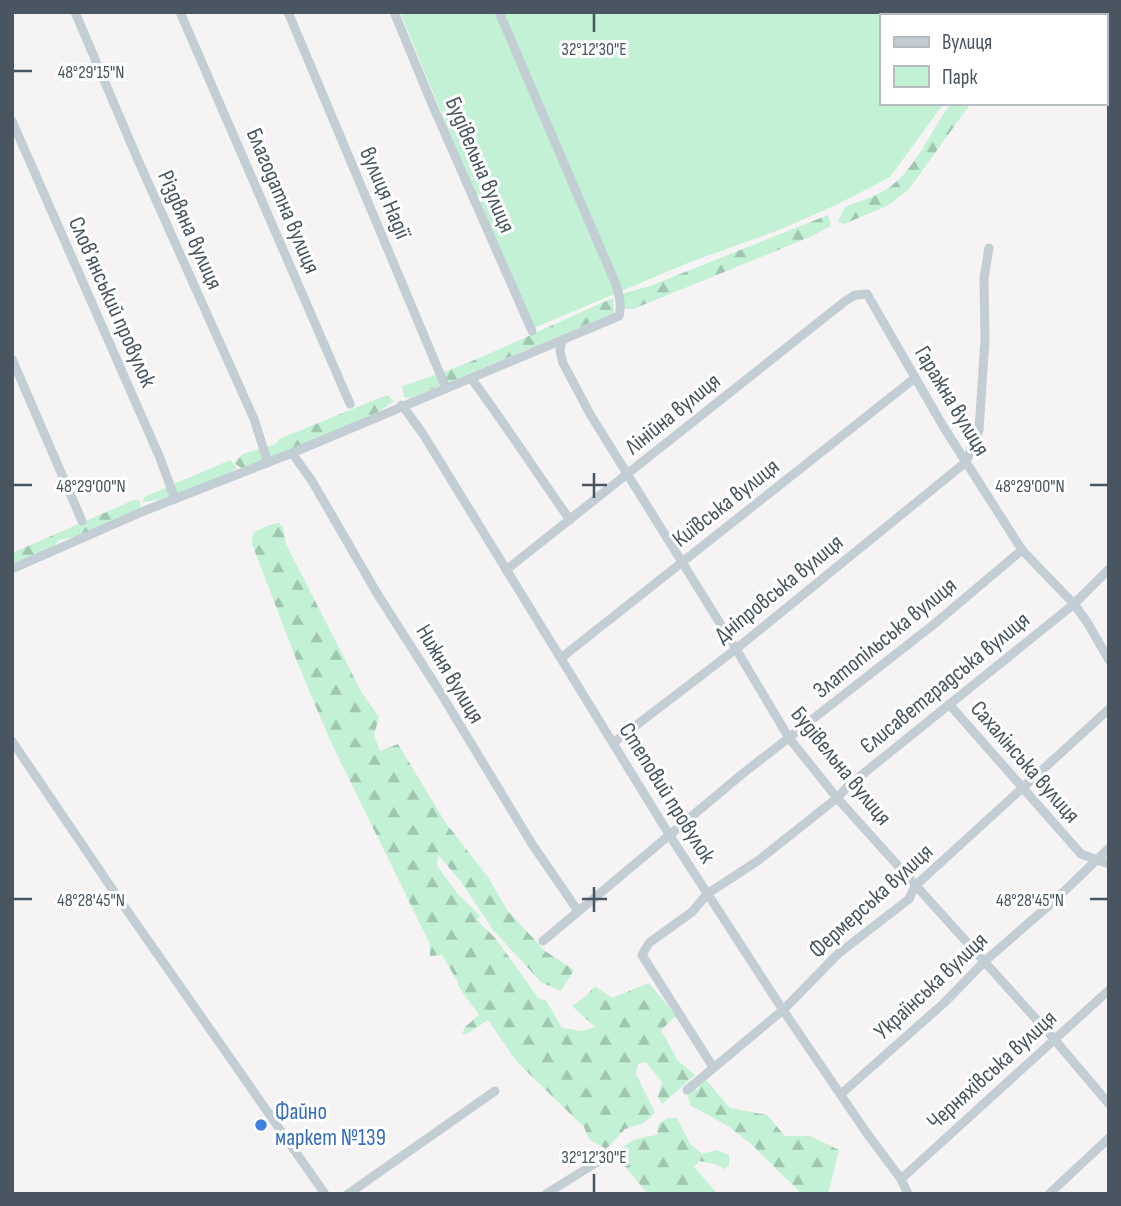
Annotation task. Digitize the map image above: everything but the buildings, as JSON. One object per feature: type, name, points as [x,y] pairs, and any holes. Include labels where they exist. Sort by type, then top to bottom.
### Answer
[{"type":"street","name":"Різдвяна вулиця","points":[[75,12],[143,172],[254,419],[268,463]]},
{"type":"street","name":"Благодатна вулиця","points":[[180,12],[349,404]]},
{"type":"street","name":"вулиця Надії","points":[[288,12],[446,388]]},
{"type":"street","name":"Будівельна вулиця","points":[[394,12],[533,331]]},
{"type":"street","points":[[12,569],[619,316],[621,309],[602,252],[499,12]]},
{"type":"street","name":"Словʼянський провулок","points":[[12,121],[160,458],[175,499]]},
{"type":"street","points":[[966,462],[979,430],[985,339],[984,278],[989,248]]},
{"type":"street","name":"Гаражна вулиця","points":[[867,294],[915,378],[1022,550],[1074,604],[1109,660]]},
{"type":"street","name":"Лінійна вулиця","points":[[506,570],[844,302],[855,295],[867,294]]},
{"type":"street","name":"Будівельна вулиця","points":[[562,340],[560,351],[563,363],[590,414],[789,738],[837,797],[1109,1104]]},
{"type":"street","points":[[12,359],[82,521]]},
{"type":"street","points":[[471,378],[570,520]]},
{"type":"street","name":"Київська вулиця","points":[[561,658],[915,378]]},
{"type":"street","name":"Степовий провулок","points":[[402,405],[423,433],[670,836],[783,1010],[901,1179],[908,1194]]},
{"type":"street","name":"Нижня вулиця","points":[[292,453],[312,481],[378,595],[525,833],[578,912]]},
{"type":"street","name":"Дніпровська вулиця","points":[[613,743],[736,649],[966,462]]},
{"type":"street","name":"Златопільська вулиця","points":[[543,941],[1022,550]]},
{"type":"street","name":"Єлисаветградська вулиця","points":[[713,1067],[642,955],[649,943],[692,912],[708,894],[759,860],[837,797],[1074,604],[1109,569]]},
{"type":"street","name":"Сахалінська вулиця","points":[[949,704],[1081,854],[1109,864]]},
{"type":"street","name":"Фермерська вулиця","points":[[687,1090],[783,1010],[838,954],[909,899],[915,886],[1109,709]]},
{"type":"street","points":[[12,741],[325,1194]]},
{"type":"street","name":"Українська вулиця","points":[[841,1094],[944,1003],[985,961],[1054,901],[1109,848]]},
{"type":"street","name":"Черняхівська вулиця","points":[[901,1179],[1109,990]]},
{"type":"street","points":[[348,1194],[495,1091]]},
{"type":"street","points":[[1049,1194],[1109,1139]]},
{"type":"street","points":[[546,1194],[602,1159]]},
{"type":"green space","points":[[400,12],[974,12],[880,14],[880,105],[943,105],[890,177],[779,230],[690,262],[534,328]]},
{"type":"green space","points":[[950,105],[970,105],[909,189],[887,206],[844,224],[838,222],[845,207],[890,187],[916,159]]},
{"type":"green space","points":[[828,215],[831,226],[810,237],[633,309],[625,309],[622,294],[650,286]]},
{"type":"green space","points":[[613,298],[614,313],[411,398],[404,397],[402,386],[482,356]]},
{"type":"green space","points":[[387,395],[394,401],[373,415],[244,470],[234,463],[243,454],[276,444],[279,439]]},
{"type":"green space","points":[[230,460],[237,468],[215,480],[179,494],[143,502],[144,497]]},
{"type":"green space","points":[[134,500],[140,501],[141,508],[76,537],[59,540],[53,547],[12,564],[12,553]]},
{"type":"green space","points":[[279,523],[283,528],[286,544],[362,693],[379,717],[374,735],[380,751],[398,744],[445,822],[488,877],[508,911],[545,951],[574,970],[561,991],[541,982],[493,930],[460,880],[438,855],[437,866],[458,894],[480,916],[477,920],[496,939],[539,999],[546,1000],[562,1028],[582,1031],[595,1027],[572,1006],[595,986],[612,998],[649,983],[676,1016],[661,1030],[678,1061],[695,1075],[662,1104],[658,1097],[662,1082],[646,1062],[638,1064],[636,1074],[655,1113],[643,1123],[625,1129],[606,1149],[589,1139],[584,1127],[517,1062],[488,1020],[467,1034],[462,1034],[465,1027],[479,1015],[458,986],[442,955],[430,956],[430,944],[330,740],[252,544],[253,533]]},
{"type":"green space","points":[[701,1079],[707,1081],[730,1108],[767,1115],[785,1136],[810,1136],[839,1150],[828,1194],[802,1194],[752,1145],[728,1126],[690,1105],[688,1095],[694,1088],[698,1091]]},
{"type":"green space","points":[[668,1118],[677,1118],[690,1144],[702,1154],[716,1150],[729,1155],[729,1166],[724,1169],[716,1164],[699,1161],[694,1167],[718,1194],[648,1194],[617,1157],[629,1143],[657,1135],[658,1124]]},
{"type":"place","name":"Файно маркет №139","points":[[261,1125]]}]
